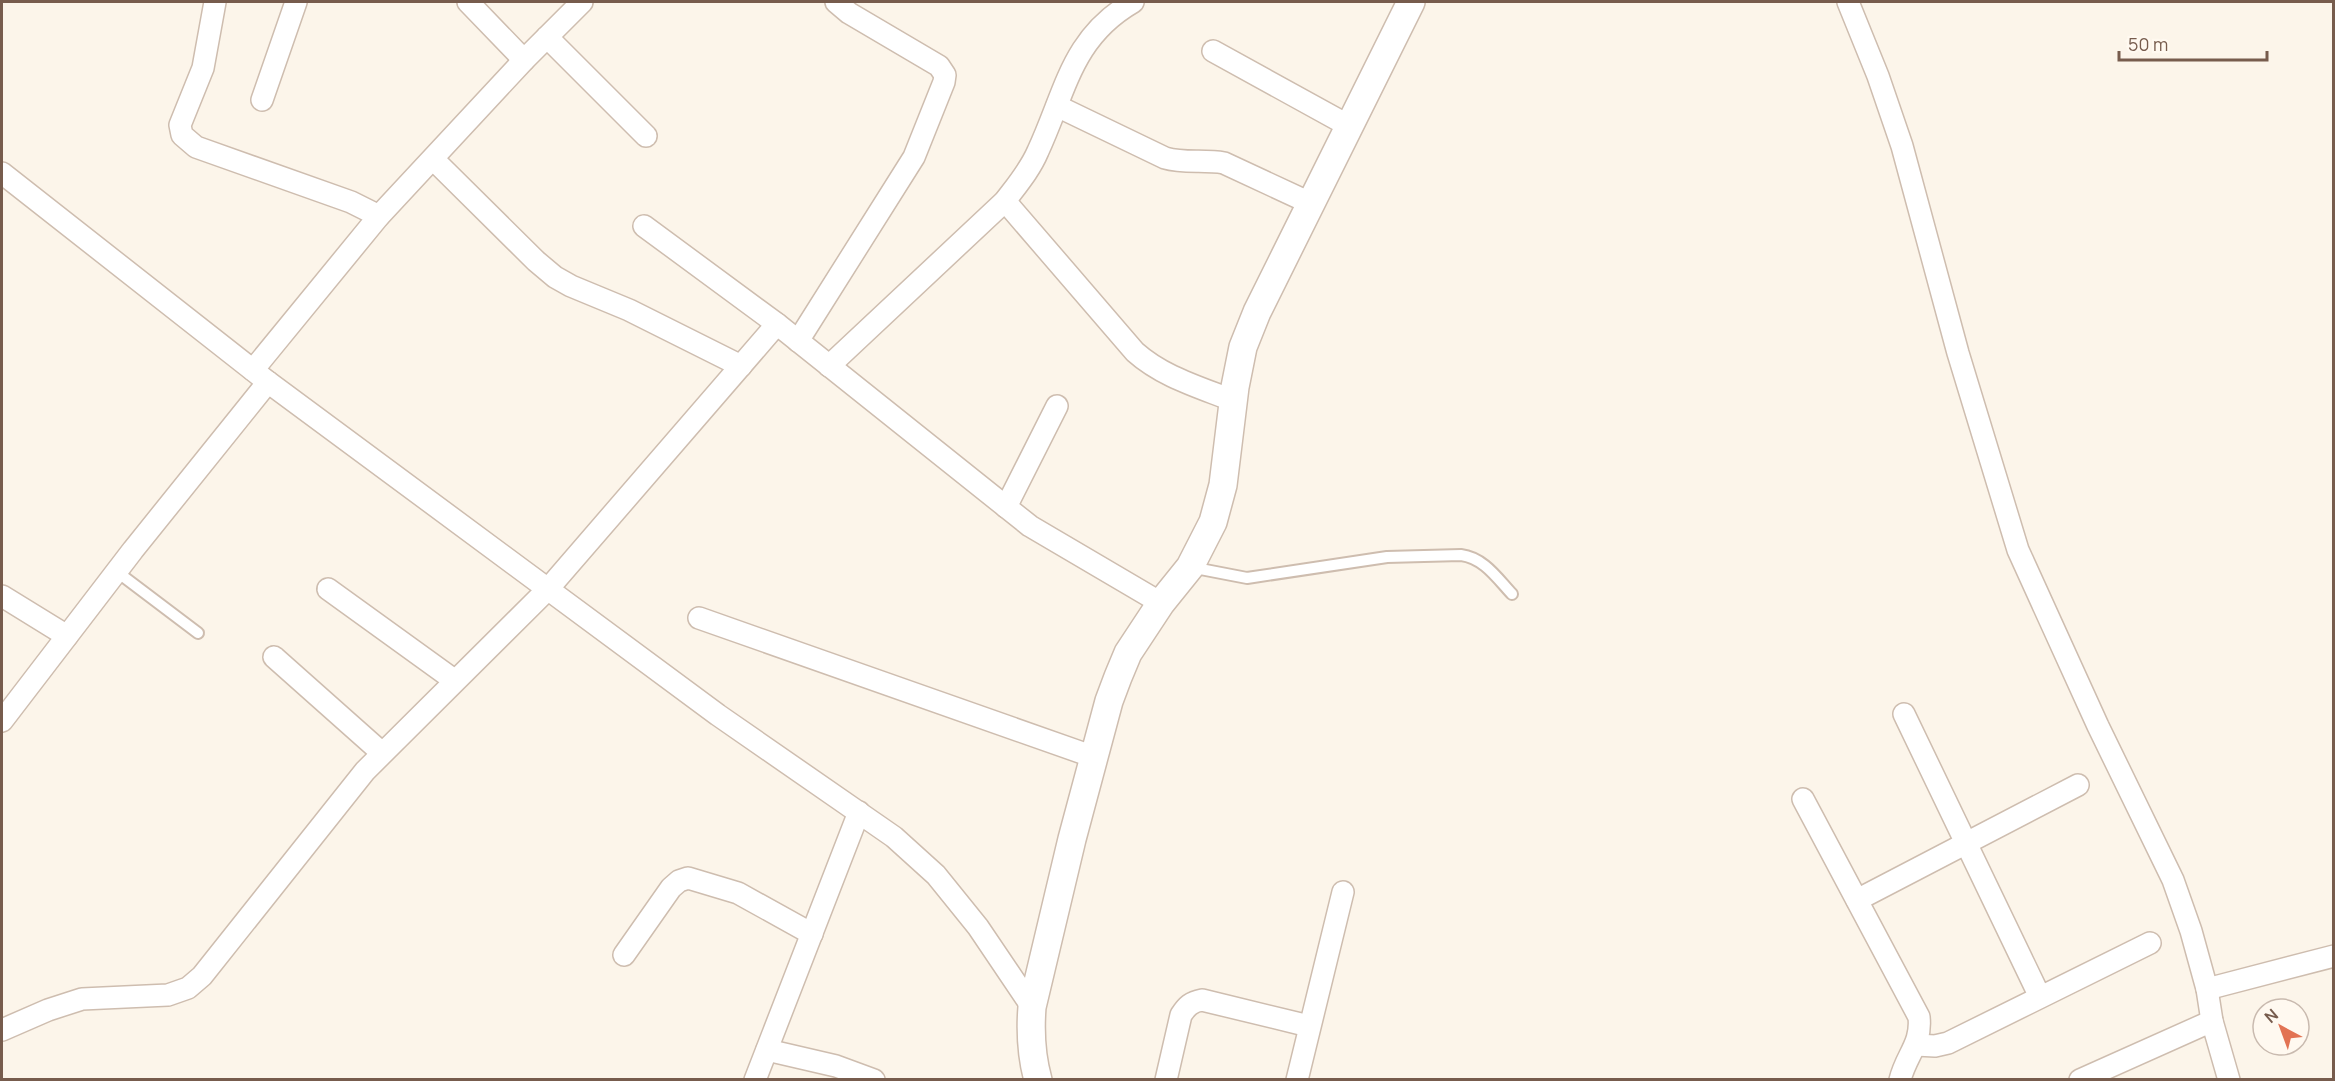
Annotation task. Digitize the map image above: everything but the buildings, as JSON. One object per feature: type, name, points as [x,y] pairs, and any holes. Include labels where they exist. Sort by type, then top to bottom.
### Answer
[{"type":"street","points":[[215,2],[203,68],[180,125],[182,135],[196,147],[351,202],[379,216]]},
{"type":"street","points":[[262,100],[296,2]]},
{"type":"street","points":[[468,2],[524,60]]},
{"type":"street","points":[[798,341],[914,157],[945,75],[939,66],[849,13],[836,2]]},
{"type":"street","points":[[829,366],[1005,201],[1029,168],[1076,59],[1094,31],[1115,12],[1133,2]]},
{"type":"street","points":[[1038,1080],[1031,1042],[1032,1007],[1072,839],[1118,677],[1128,653],[1161,603],[1190,567],[1205,542],[1223,485],[1243,347],[1310,203],[1351,127],[1411,2]]},
{"type":"street","points":[[1848,2],[1878,76],[1902,146],[1958,353],[2018,550],[2078,683],[2173,880],[2191,931],[2212,1021],[2229,1080]]},
{"type":"street","points":[[2,721],[379,216],[547,38],[571,5]]},
{"type":"street","points":[[547,38],[646,135]]},
{"type":"street","points":[[1213,51],[1351,127]]},
{"type":"street","points":[[1057,106],[1165,158],[1177,162],[1211,160],[1224,163],[1310,203]]},
{"type":"street","points":[[433,159],[555,277],[629,310],[741,366]]},
{"type":"street","points":[[2,173],[261,376],[718,715],[894,837],[936,875],[978,927],[1032,1007]]},
{"type":"street","points":[[1005,201],[1135,352],[1150,365],[1174,378],[1234,400]]},
{"type":"street","points":[[644,226],[777,324],[1030,526],[1161,603]]},
{"type":"street","points":[[2,1030],[48,1010],[82,999],[168,995],[188,988],[202,976],[313,834],[382,753],[548,589],[777,324]]},
{"type":"street","points":[[1006,507],[1058,406]]},
{"type":"street","points":[[328,589],[454,681]]},
{"type":"street","points":[[2,596],[67,636]]},
{"type":"street","points":[[699,618],[1094,757]]},
{"type":"street","points":[[274,657],[382,753]]},
{"type":"street","points":[[1904,714],[2040,997]]},
{"type":"street","points":[[1857,900],[2078,785]]},
{"type":"street","points":[[1803,799],[1919,1017],[1920,1035],[1902,1069],[1900,1080]]},
{"type":"street","points":[[755,1080],[859,812]]},
{"type":"street","points":[[624,955],[671,888],[679,881],[688,878],[738,893],[812,934]]},
{"type":"street","points":[[1297,1080],[1343,892]]},
{"type":"street","points":[[1916,1045],[1935,1046],[1948,1043],[2150,943]]},
{"type":"street","points":[[2206,989],[2334,956]]},
{"type":"street","points":[[1166,1080],[1181,1015],[1186,1006],[1194,1002],[1202,1000],[1309,1026]]},
{"type":"street","points":[[2080,1080],[2212,1021]]},
{"type":"street","points":[[767,1050],[836,1066],[874,1080]]},
{"type":"lane","points":[[1190,567],[1247,578],[1387,557],[1461,555],[1479,560],[1512,594]]},
{"type":"lane","points":[[116,571],[198,633]]}]
